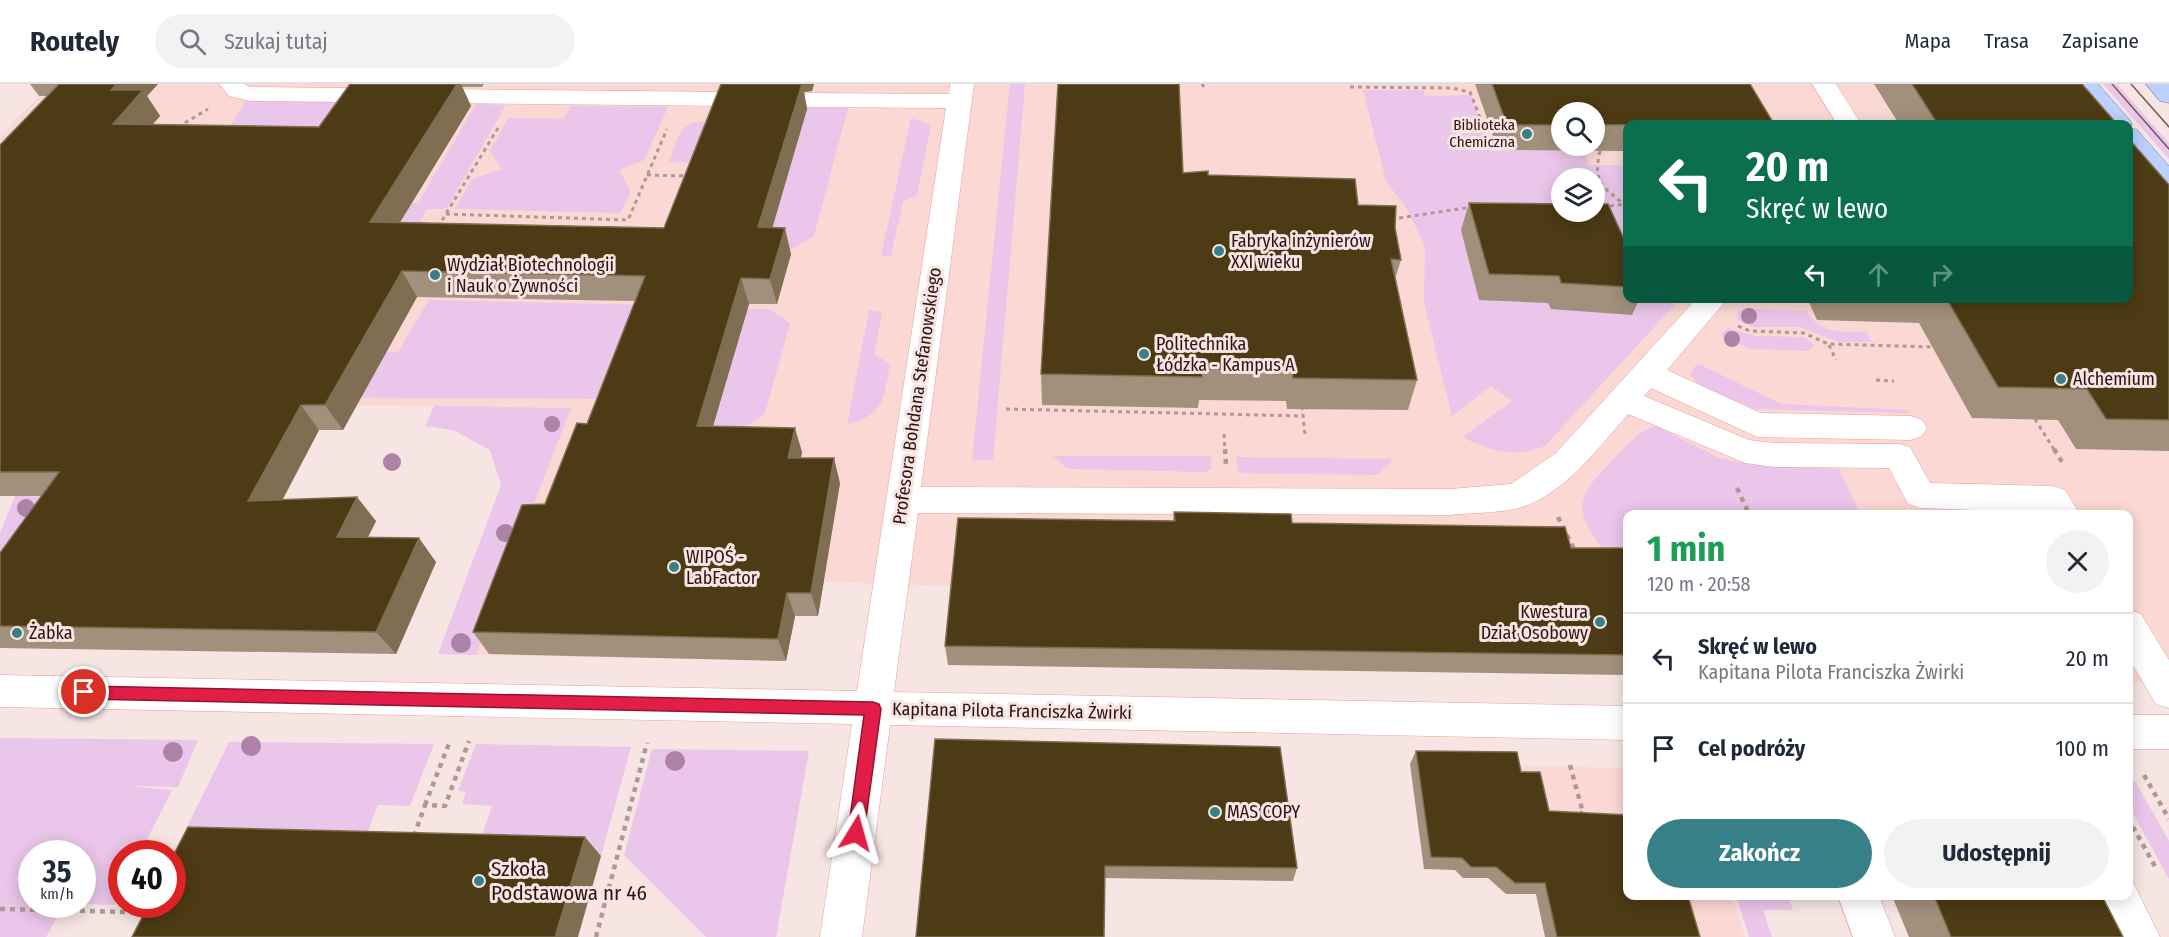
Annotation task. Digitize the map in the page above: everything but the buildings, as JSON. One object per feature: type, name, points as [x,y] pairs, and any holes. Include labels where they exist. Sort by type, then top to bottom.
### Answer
[{"type":"main road","points":[[2085,84],[2116,120]]},
{"type":"main road","points":[[2158,84],[2169,96]]},
{"type":"main road","points":[[2133,141],[2169,182]]},
{"type":"street","points":[[231,84],[237,91],[250,94],[731,99]]},
{"type":"street","points":[[1824,84],[1846,120]]},
{"type":"street","points":[[809,100],[961,93]]},
{"type":"street","name":"Profesora Bohdana Stefanowskiego","points":[[841,937],[961,93]]},
{"type":"street","points":[[902,500],[1334,502],[1491,500],[1515,496],[1530,489],[1567,462],[1709,304]]},
{"type":"street","points":[[1647,373],[1745,422],[1757,425],[1911,428]]},
{"type":"street","points":[[1623,399],[1745,452],[1774,455],[1899,456],[1920,495],[2053,498],[2060,510]]},
{"type":"street","points":[[2133,633],[2169,692]]},
{"type":"street","name":"Kapitana Pilota Franciszka Żwirki","points":[[0,691],[1623,723]]},
{"type":"street","points":[[2133,732],[2169,732]]},
{"type":"street","points":[[1860,900],[1874,937]]},
{"type":"street","points":[[2120,900],[2139,937]]},
{"type":"path","points":[[1350,87],[1452,88],[1470,93],[1490,143],[1496,143]]},
{"type":"path","points":[[436,231],[517,97]]},
{"type":"path","points":[[446,214],[628,220],[675,110],[690,99]]},
{"type":"path","points":[[1599,156],[1596,169],[1598,181],[1623,202]]},
{"type":"path","points":[[647,175],[692,176]]},
{"type":"path","points":[[1605,207],[1623,205]]},
{"type":"path","points":[[1399,218],[1474,207]]},
{"type":"path","points":[[1709,304],[1750,331],[1798,332],[1828,344],[1934,347]]},
{"type":"path","points":[[1828,344],[1836,360]]},
{"type":"path","points":[[1876,380],[1894,381]]},
{"type":"path","points":[[1302,396],[1305,435]]},
{"type":"path","points":[[1006,409],[1303,416]]},
{"type":"path","points":[[1732,478],[1747,510]]},
{"type":"path","points":[[1576,553],[1585,557]]},
{"type":"path","points":[[412,841],[452,734]]},
{"type":"path","points":[[426,805],[445,806],[471,735]]},
{"type":"path","points":[[596,937],[649,738]]},
{"type":"path","points":[[2139,767],[2169,819]]},
{"type":"path","points":[[1572,773],[1583,813],[1572,813]]},
{"type":"path","points":[[2133,827],[2159,874]]},
{"type":"path","points":[[0,909],[108,911]]},
{"type":"shaded area","name":"Politechnika Łódzka - Kampus A","points":[[51,84],[2040,84],[2070,120],[1623,120],[1623,303],[2133,303],[2133,291],[2169,244],[2169,683],[2133,682],[2133,510],[1623,510],[1623,675],[948,665],[956,586],[824,582],[818,616],[795,616],[786,661],[476,655],[571,408],[350,405],[0,216],[0,136]]},
{"type":"shaded area","points":[[1010,84],[1025,84],[993,460],[972,460]]},
{"type":"shaded area","points":[[2103,84],[2117,84],[2169,143],[2169,159]]},
{"type":"shaded area","points":[[1363,90],[1423,90],[1425,96],[1471,95],[1490,151],[1551,151],[1551,156],[1586,156],[1589,165],[1623,165],[1623,303],[1676,303],[1545,446],[1523,452],[1496,450],[1477,444],[1464,436],[1512,401],[1491,386],[1452,416],[1424,302],[1425,246],[1407,209],[1386,181]]},
{"type":"shaded area","points":[[246,101],[369,101],[334,152],[216,149]]},
{"type":"shaded area","points":[[476,104],[506,105],[446,209],[427,209],[411,238],[392,237],[412,203],[418,203]]},
{"type":"shaded area","points":[[571,106],[668,107],[644,160],[619,170],[631,192],[620,213],[455,209],[472,179],[502,169],[490,151],[508,118],[564,119]]},
{"type":"shaded area","points":[[807,108],[848,108],[814,236],[787,252],[765,251]]},
{"type":"shaded area","points":[[911,118],[931,125],[917,195],[903,201],[891,256],[881,256]]},
{"type":"shaded area","points":[[724,120],[708,163],[669,162],[681,132],[686,127],[699,122]]},
{"type":"shaded area","points":[[429,300],[647,305],[612,399],[96,396],[157,344],[398,352]]},
{"type":"shaded area","points":[[747,309],[769,309],[790,323],[765,413],[742,429],[608,425]]},
{"type":"shaded area","points":[[869,310],[882,312],[874,354],[890,364],[886,386],[881,403],[876,410],[860,421],[847,425]]},
{"type":"shaded area","points":[[1740,310],[1807,311],[1818,325],[1840,332],[1866,332],[1872,342],[1839,342],[1799,327],[1753,327],[1738,320],[1737,315]]},
{"type":"shaded area","points":[[1729,328],[1754,336],[1805,337],[1815,346],[1807,351],[1752,349],[1723,337],[1721,333]]},
{"type":"shaded area","points":[[1696,365],[1701,365],[1781,404],[1907,410],[1909,413],[1757,409],[1730,401],[1702,386],[1690,374]]},
{"type":"shaded area","points":[[434,406],[571,408],[476,655],[438,654],[501,485],[490,450],[453,430],[425,426]]},
{"type":"shaded area","points":[[1656,426],[1717,457],[1738,462],[1839,469],[1859,510],[1623,510],[1623,550],[1602,547],[1591,533],[1585,520],[1584,499],[1595,479],[1634,438]]},
{"type":"shaded area","points":[[1053,456],[1210,456],[1212,468],[1205,472],[1074,469],[1065,467]]},
{"type":"shaded area","points":[[1236,457],[1394,459],[1377,475],[1243,473],[1238,471]]},
{"type":"shaded area","points":[[15,496],[85,497],[0,618],[0,533]]},
{"type":"shaded area","points":[[0,738],[198,740],[178,787],[129,786],[172,790],[147,840],[108,840],[108,905],[96,904],[96,840],[18,840],[18,918],[57,918],[46,937],[0,937]]},
{"type":"shaded area","points":[[229,742],[434,744],[410,806],[378,805],[360,851],[186,847],[186,840],[180,840]]},
{"type":"shaded area","points":[[476,744],[631,747],[601,856],[476,853],[492,806],[462,804],[466,792],[458,791]]},
{"type":"shaded area","points":[[652,749],[809,751],[776,937],[706,937],[624,855]]},
{"type":"shaded area","points":[[1410,764],[1623,768],[1623,900],[1733,900],[1745,937],[1545,937],[1529,864],[1424,869]]},
{"type":"shaded area","points":[[2133,781],[2169,841],[2169,879],[2133,813]]},
{"type":"shaded area","points":[[1737,900],[1789,900],[1793,910],[1763,910],[1772,937],[1749,937]]},
{"type":"tram line","points":[[2112,84],[2169,149]]},
{"type":"tram line","points":[[2131,84],[2169,127]]},
{"type":"place","name":"Biblioteka Chemiczna","points":[[1527,134]]},
{"type":"place","name":"Fabryka inżynierów XXI wieku","points":[[1219,251]]},
{"type":"place","name":"Wydział Biotechnologii i Nauk o Żywności","points":[[435,275]]},
{"type":"place","name":"Politechnika Łódzka - Kampus A","points":[[1144,354]]},
{"type":"place","name":"Alchemium","points":[[2061,379]]},
{"type":"place","name":"WIPOŚ - LabFactor","points":[[674,567]]},
{"type":"place","name":"Kwestura Dział Osobowy","points":[[1600,622]]},
{"type":"place","name":"Żabka","points":[[17,633]]},
{"type":"place","name":"MAS COPY","points":[[1215,812]]},
{"type":"place","name":"Szkoła Podstawowa nr 46","points":[[479,881]]},
{"type":"route","points":[[84,692],[873,709],[856,833]]}]
